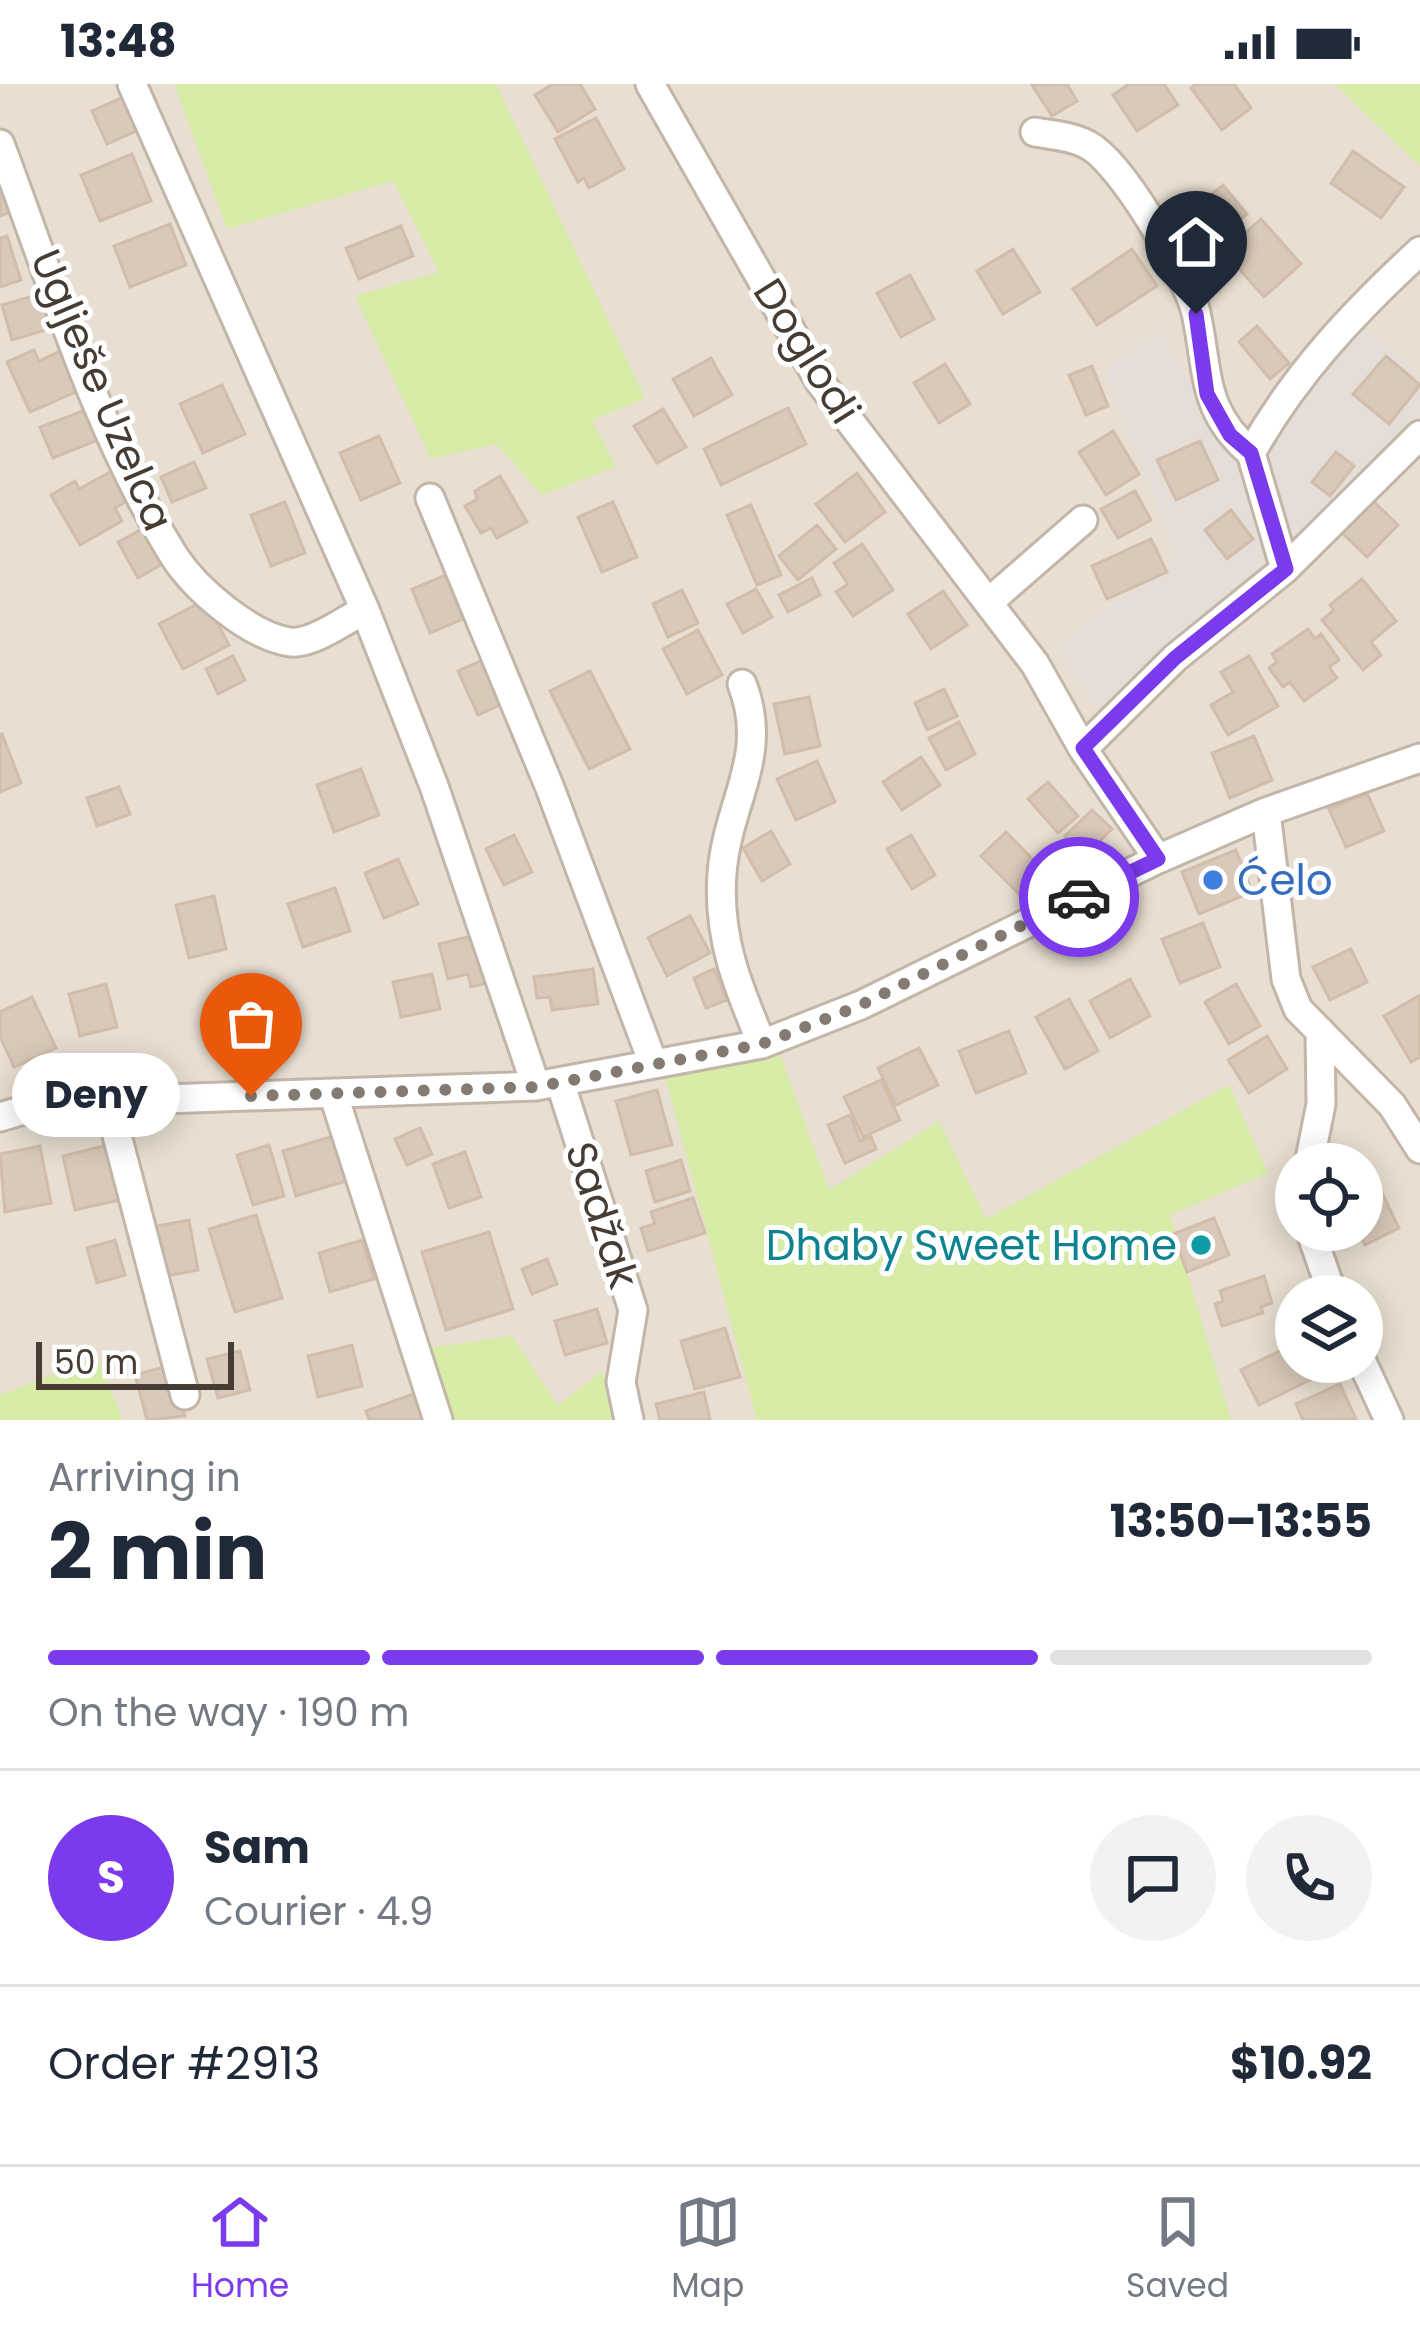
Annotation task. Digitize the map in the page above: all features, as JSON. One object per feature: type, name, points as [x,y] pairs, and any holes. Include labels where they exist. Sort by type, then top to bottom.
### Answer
[{"type":"street","points":[[132,84],[365,610],[548,1084]]},
{"type":"street","name":"Doglodi","points":[[650,84],[820,382],[1035,664],[1083,748],[1158,859]]},
{"type":"street","points":[[1035,132],[1073,138],[1106,158],[1186,280],[1207,394],[1230,435],[1251,453],[1286,569]]},
{"type":"street","name":"Uglješe Uzelca","points":[[0,144],[126,467],[177,561],[219,603],[286,642],[299,642],[365,610]]},
{"type":"street","points":[[1251,453],[1279,404],[1355,310],[1420,251]]},
{"type":"street","points":[[1083,748],[1175,658],[1286,569],[1420,435]]},
{"type":"street","points":[[430,498],[550,788],[652,1063]]},
{"type":"street","points":[[989,602],[1083,520]]},
{"type":"street","points":[[742,684],[754,716],[755,742],[732,812],[722,893],[726,957],[762,1044]]},
{"type":"street","points":[[0,1117],[34,1107],[108,1101],[334,1096],[548,1084],[762,1044],[861,1005],[1158,859],[1266,812],[1420,758]]},
{"type":"street","points":[[1266,812],[1286,979],[1298,1009],[1391,1105],[1420,1149]]},
{"type":"street","points":[[1313,1143],[1321,1104],[1321,1031]]},
{"type":"street","name":"Sadžak","points":[[548,1084],[633,1310],[621,1382],[629,1420]]},
{"type":"street","points":[[334,1096],[438,1420]]},
{"type":"street","points":[[108,1101],[185,1395]]},
{"type":"street","points":[[1372,1383],[1389,1420]]},
{"type":"shaded area","points":[[0,84],[1420,84],[1420,1420],[0,1420]]},
{"type":"shaded area","points":[[1353,319],[1420,377],[1420,417],[1287,548],[1257,453]]},
{"type":"shaded area","points":[[1157,332],[1237,456],[1271,557],[1101,709],[1055,647],[1177,558],[1105,370]]},
{"type":"green space","points":[[174,84],[496,84],[645,398],[592,420],[616,467],[542,495],[496,444],[431,459],[355,296],[439,272],[393,181],[227,229]]},
{"type":"green space","points":[[1334,84],[1420,84],[1420,166]]},
{"type":"green space","points":[[780,1054],[829,1190],[939,1121],[986,1219],[1229,1085],[1268,1173],[1170,1215],[1231,1420],[757,1420],[666,1079]]},
{"type":"green space","points":[[512,1336],[558,1406],[602,1371],[618,1420],[448,1420],[424,1349]]},
{"type":"green space","points":[[97,1358],[123,1420],[0,1420],[0,1395]]},
{"type":"building","points":[[553,84],[580,84],[595,109],[558,132],[535,95]]},
{"type":"building","points":[[1067,84],[1077,101],[1052,116],[1032,85]]},
{"type":"building","points":[[1129,84],[1164,84],[1178,105],[1137,131],[1113,95]]},
{"type":"building","points":[[1234,84],[1251,108],[1222,130],[1191,88]]},
{"type":"building","points":[[128,95],[143,128],[107,144],[92,111]]},
{"type":"building","points":[[596,118],[624,169],[589,188],[584,178],[578,182],[555,139]]},
{"type":"building","points":[[1353,151],[1404,187],[1381,218],[1331,183]]},
{"type":"building","points":[[132,154],[151,201],[100,221],[81,175]]},
{"type":"building","points":[[0,182],[11,212],[0,216]]},
{"type":"building","points":[[1223,185],[1247,214],[1207,247],[1183,218]]},
{"type":"building","points":[[1261,219],[1301,264],[1264,297],[1224,252]]},
{"type":"building","points":[[170,224],[186,265],[130,287],[114,246]]},
{"type":"building","points":[[401,226],[413,256],[359,279],[346,248]]},
{"type":"building","points":[[7,236],[21,280],[0,287],[0,238]]},
{"type":"building","points":[[1013,249],[1040,292],[1003,314],[977,271]]},
{"type":"building","points":[[1132,249],[1157,286],[1097,325],[1073,289]]},
{"type":"building","points":[[910,275],[934,319],[901,337],[877,293]]},
{"type":"building","points":[[46,292],[56,327],[12,340],[2,305]]},
{"type":"building","points":[[1257,326],[1289,363],[1270,379],[1239,342]]},
{"type":"building","points":[[34,350],[39,361],[62,350],[80,390],[30,412],[7,362]]},
{"type":"building","points":[[1386,356],[1420,385],[1389,424],[1353,394]]},
{"type":"building","points":[[711,358],[732,395],[694,416],[673,379]]},
{"type":"building","points":[[945,364],[970,404],[939,423],[914,383]]},
{"type":"building","points":[[1092,366],[1108,406],[1086,415],[1069,375]]},
{"type":"building","points":[[222,385],[245,434],[203,453],[180,404]]},
{"type":"building","points":[[788,408],[806,444],[721,485],[704,449]]},
{"type":"building","points":[[663,409],[686,447],[657,463],[634,426]]},
{"type":"building","points":[[86,410],[98,440],[53,458],[40,427]]},
{"type":"building","points":[[1113,431],[1139,474],[1106,495],[1079,452]]},
{"type":"building","points":[[379,436],[400,483],[361,500],[340,453]]},
{"type":"building","points":[[1200,441],[1218,480],[1176,500],[1157,460]]},
{"type":"building","points":[[1336,452],[1354,466],[1330,496],[1312,482]]},
{"type":"building","points":[[194,462],[206,488],[172,502],[161,477]]},
{"type":"building","points":[[112,471],[129,500],[115,508],[122,521],[80,545],[51,495],[75,481],[79,489]]},
{"type":"building","points":[[857,473],[885,512],[845,542],[816,504]]},
{"type":"building","points":[[500,476],[527,522],[497,538],[491,528],[481,533],[465,506],[477,499],[475,491]]},
{"type":"building","points":[[1135,491],[1151,520],[1118,538],[1101,509]]},
{"type":"building","points":[[1368,496],[1398,525],[1367,557],[1338,529]]},
{"type":"building","points":[[285,502],[305,553],[271,566],[251,515]]},
{"type":"building","points":[[613,502],[637,557],[602,572],[578,517]]},
{"type":"building","points":[[751,505],[781,575],[757,585],[727,515]]},
{"type":"building","points":[[1231,510],[1253,539],[1227,559],[1205,530]]},
{"type":"building","points":[[817,525],[836,549],[798,580],[779,556]]},
{"type":"building","points":[[144,528],[164,563],[138,578],[118,542]]},
{"type":"building","points":[[1151,539],[1167,572],[1107,599],[1092,566]]},
{"type":"building","points":[[862,544],[893,590],[853,616],[836,592],[848,584],[834,563]]},
{"type":"building","points":[[446,575],[463,619],[430,633],[412,589]]},
{"type":"building","points":[[812,578],[820,595],[788,612],[779,595]]},
{"type":"building","points":[[1362,579],[1396,621],[1371,642],[1381,655],[1363,670],[1322,620],[1334,610],[1330,605]]},
{"type":"building","points":[[756,589],[772,617],[743,633],[727,604]]},
{"type":"building","points":[[682,590],[698,623],[668,637],[653,604]]},
{"type":"building","points":[[943,591],[967,625],[931,649],[908,614]]},
{"type":"building","points":[[205,600],[229,645],[183,669],[159,624]]},
{"type":"building","points":[[1308,629],[1315,639],[1321,634],[1339,660],[1329,667],[1337,678],[1304,701],[1290,682],[1283,687],[1269,668],[1277,662],[1272,654]]},
{"type":"building","points":[[698,630],[722,675],[687,694],[663,649]]},
{"type":"building","points":[[233,656],[245,680],[218,694],[206,669]]},
{"type":"building","points":[[1249,656],[1278,706],[1228,735],[1211,705],[1233,692],[1221,672]]},
{"type":"building","points":[[487,658],[506,702],[478,715],[458,671]]},
{"type":"building","points":[[590,671],[630,749],[589,769],[550,691]]},
{"type":"building","points":[[944,689],[957,716],[927,730],[915,703]]},
{"type":"building","points":[[809,697],[820,746],[785,754],[774,704]]},
{"type":"building","points":[[959,722],[975,754],[946,770],[929,738]]},
{"type":"building","points":[[0,735],[21,783],[0,792]]},
{"type":"building","points":[[1254,736],[1272,780],[1230,798],[1212,753]]},
{"type":"building","points":[[921,757],[940,785],[902,810],[883,782]]},
{"type":"building","points":[[817,761],[835,802],[796,820],[777,779]]},
{"type":"building","points":[[361,769],[379,815],[334,832],[317,785]]},
{"type":"building","points":[[1048,782],[1078,816],[1058,833],[1028,799]]},
{"type":"building","points":[[119,787],[130,814],[97,826],[87,798]]},
{"type":"building","points":[[1367,793],[1384,831],[1346,847],[1329,809]]},
{"type":"building","points":[[1092,810],[1112,829],[1085,856],[1065,836]]},
{"type":"building","points":[[771,831],[790,864],[762,881],[743,848]]},
{"type":"building","points":[[1006,832],[1046,873],[1022,897],[981,856]]},
{"type":"building","points":[[514,835],[532,872],[504,885],[486,849]]},
{"type":"building","points":[[911,835],[935,875],[912,889],[887,849]]},
{"type":"building","points":[[1236,850],[1252,892],[1199,914],[1182,872]]},
{"type":"building","points":[[398,859],[418,904],[384,918],[365,873]]},
{"type":"building","points":[[335,888],[350,931],[303,947],[288,904]]},
{"type":"building","points":[[214,896],[226,949],[189,958],[176,905]]},
{"type":"building","points":[[690,916],[710,953],[667,976],[648,938]]},
{"type":"building","points":[[1203,923],[1220,967],[1180,983],[1162,939]]},
{"type":"building","points":[[479,934],[491,982],[471,987],[468,974],[448,979],[439,944]]},
{"type":"building","points":[[1351,949],[1367,982],[1330,1000],[1313,967]]},
{"type":"building","points":[[593,969],[598,1004],[552,1010],[550,997],[537,998],[534,977]]},
{"type":"building","points":[[714,969],[727,1000],[706,1008],[694,978]]},
{"type":"building","points":[[432,974],[440,1009],[401,1017],[393,982]]},
{"type":"building","points":[[1130,979],[1150,1016],[1110,1038],[1090,1001]]},
{"type":"building","points":[[106,984],[117,1027],[80,1036],[69,994]]},
{"type":"building","points":[[1236,984],[1260,1026],[1229,1044],[1205,1002]]},
{"type":"building","points":[[1420,995],[1420,1057],[1411,1062],[1384,1016]]},
{"type":"building","points":[[32,997],[56,1048],[14,1067],[0,1036],[0,1012]]},
{"type":"building","points":[[1069,999],[1098,1051],[1065,1069],[1036,1017]]},
{"type":"building","points":[[1009,1031],[1026,1073],[976,1093],[959,1051]]},
{"type":"building","points":[[1267,1036],[1287,1069],[1249,1093],[1228,1060]]},
{"type":"building","points":[[919,1048],[938,1085],[896,1105],[878,1068]]},
{"type":"building","points":[[881,1080],[900,1120],[863,1137],[844,1097]]},
{"type":"building","points":[[657,1090],[672,1145],[631,1155],[616,1101]]},
{"type":"building","points":[[850,1115],[860,1141],[871,1137],[876,1149],[845,1163],[828,1125]]},
{"type":"building","points":[[420,1128],[432,1154],[407,1165],[395,1139]]},
{"type":"building","points":[[340,1134],[353,1179],[296,1196],[283,1151]]},
{"type":"building","points":[[107,1145],[119,1200],[75,1210],[63,1156]]},
{"type":"building","points":[[269,1145],[284,1196],[253,1205],[237,1155]]},
{"type":"building","points":[[40,1146],[51,1203],[5,1212],[0,1154]]},
{"type":"building","points":[[465,1152],[481,1197],[449,1208],[433,1164]]},
{"type":"building","points":[[681,1160],[690,1191],[655,1202],[646,1171]]},
{"type":"building","points":[[1383,1195],[1399,1228],[1383,1236]]},
{"type":"building","points":[[693,1198],[705,1233],[648,1251],[641,1228],[655,1224],[651,1212]]},
{"type":"building","points":[[256,1215],[282,1298],[235,1312],[209,1229]]},
{"type":"building","name":"Dhaby Sweet Home","points":[[1214,1218],[1229,1255],[1187,1272],[1173,1234]]},
{"type":"building","points":[[189,1220],[198,1270],[161,1277],[152,1227]]},
{"type":"building","points":[[489,1232],[513,1309],[446,1330],[422,1252]]},
{"type":"building","points":[[115,1240],[125,1275],[97,1283],[87,1248]]},
{"type":"building","points":[[362,1240],[374,1279],[330,1292],[319,1253]]},
{"type":"building","points":[[547,1259],[557,1284],[532,1294],[522,1269]]},
{"type":"building","points":[[1264,1276],[1272,1303],[1261,1307],[1263,1313],[1222,1326],[1215,1304],[1223,1301],[1220,1291]]},
{"type":"building","points":[[597,1309],[607,1343],[565,1355],[555,1321]]},
{"type":"building","points":[[725,1328],[740,1377],[695,1389],[681,1341]]},
{"type":"building","points":[[352,1345],[362,1386],[318,1397],[308,1356]]},
{"type":"building","points":[[240,1351],[250,1390],[218,1398],[207,1359]]},
{"type":"building","points":[[1275,1353],[1275,1383],[1304,1383],[1259,1405],[1241,1370]]},
{"type":"building","points":[[171,1365],[185,1416],[147,1420],[135,1375]]},
{"type":"building","points":[[1340,1384],[1356,1419],[1303,1420],[1296,1404]]},
{"type":"building","points":[[422,1391],[432,1420],[369,1420],[366,1411]]},
{"type":"building","points":[[704,1392],[710,1420],[660,1420],[656,1404]]},
{"type":"way so far","points":[[251,1096],[536,1087],[762,1044],[861,1005],[1079,897]]},
{"type":"place","name":"Ćelo","points":[[1213,880]]},
{"type":"place","name":"Deny","points":[[251,1096]]},
{"type":"place","name":"Dhaby Sweet Home","points":[[1201,1245]]},
{"type":"route","points":[[1079,897],[1158,859],[1083,748],[1175,658],[1286,569],[1251,453],[1230,435],[1207,394],[1196,314]]}]
